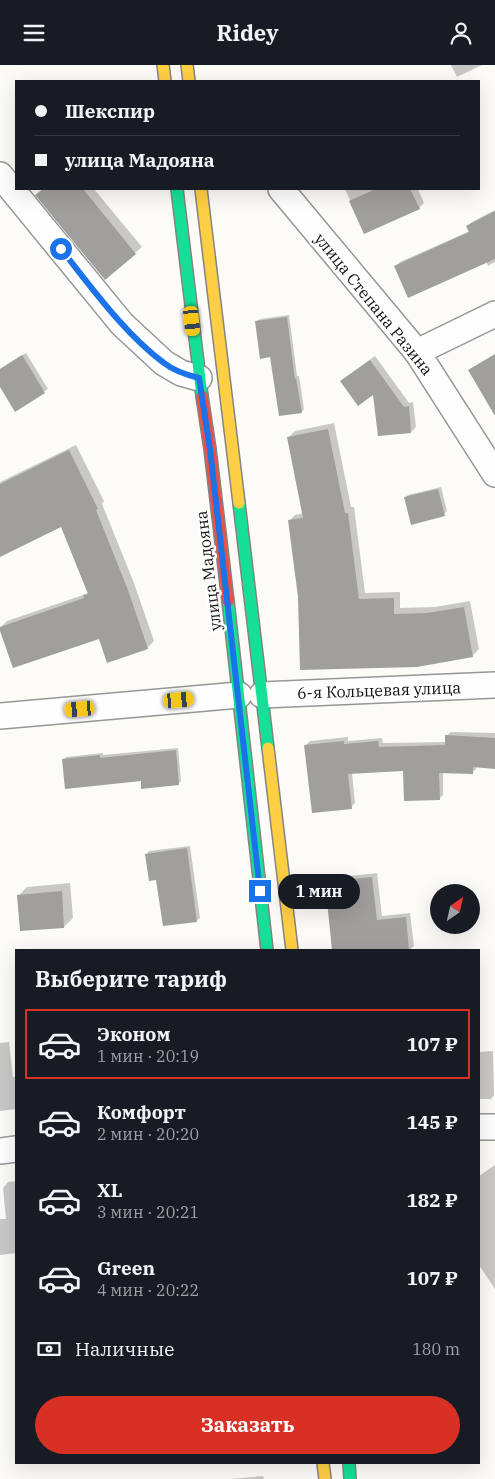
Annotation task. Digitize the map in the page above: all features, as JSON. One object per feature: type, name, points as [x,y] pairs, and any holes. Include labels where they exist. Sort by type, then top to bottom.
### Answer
[{"type":"main road","points":[[163,65],[165,80]]},
{"type":"main road","points":[[187,65],[189,80]]},
{"type":"main road","name":"улица Мадояна","points":[[177,190],[199,378],[292,949]]},
{"type":"main road","name":"улица Мадояна","points":[[201,190],[251,695],[267,949]]},
{"type":"main road","points":[[323,1464],[325,1479]]},
{"type":"main road","points":[[348,1464],[350,1479]]},
{"type":"street","points":[[0,175],[122,324],[164,363],[181,373],[199,378]]},
{"type":"street","name":"улица Степана Разина","points":[[282,190],[416,353],[495,474]]},
{"type":"street","points":[[416,353],[495,314]]},
{"type":"street","name":"6-я Кольцевая улица","points":[[0,716],[251,695],[495,685]]},
{"type":"street","points":[[480,1127],[495,1127]]},
{"type":"street","points":[[0,1151],[15,1149]]},
{"type":"building","points":[[42,190],[84,190],[136,254],[105,280],[35,195]]},
{"type":"building","points":[[374,190],[410,190],[420,209],[364,234],[349,201]]},
{"type":"building","points":[[495,211],[495,259],[408,298],[394,266],[469,232],[466,226]]},
{"type":"building","points":[[287,317],[295,379],[302,413],[279,416],[270,357],[260,359],[255,321]]},
{"type":"building","points":[[495,354],[495,416],[468,370]]},
{"type":"building","points":[[22,355],[45,393],[15,412],[0,387],[0,369]]},
{"type":"building","points":[[370,360],[404,407],[409,406],[411,433],[378,436],[373,395],[358,406],[340,381]]},
{"type":"building","points":[[328,429],[345,513],[348,513],[359,599],[394,598],[394,614],[427,613],[464,607],[473,657],[417,667],[300,670],[298,597],[288,520],[303,518],[287,437]]},
{"type":"building","points":[[69,450],[98,509],[96,510],[128,590],[148,649],[107,663],[99,639],[13,668],[0,627],[84,598],[83,595],[88,594],[61,527],[0,557],[0,484]]},
{"type":"building","points":[[438,489],[445,516],[411,525],[404,497]]},
{"type":"building","points":[[445,735],[495,738],[495,769],[473,767],[473,774],[439,773],[440,800],[404,801],[403,771],[348,774],[352,809],[312,813],[304,745],[344,741],[344,744],[378,741],[379,747],[445,745]]},
{"type":"building","points":[[176,750],[179,785],[141,789],[141,781],[65,789],[62,759],[100,755],[100,758]]},
{"type":"building","points":[[187,848],[197,922],[163,926],[156,880],[149,881],[145,854]]},
{"type":"building","points":[[372,877],[377,920],[406,917],[409,949],[332,949],[325,882]]},
{"type":"building","points":[[62,891],[64,928],[20,931],[17,895]]},
{"type":"traffic: fast","points":[[177,190],[202,396]]},
{"type":"traffic: fast","points":[[239,503],[268,748]]},
{"type":"traffic: fast","points":[[228,601],[267,949]]},
{"type":"traffic: fast","points":[[349,1464],[350,1479]]},
{"type":"traffic: slow","points":[[163,65],[165,80]]},
{"type":"traffic: slow","points":[[187,65],[189,80]]},
{"type":"traffic: slow","points":[[201,190],[239,503]]},
{"type":"traffic: slow","points":[[268,748],[292,949]]},
{"type":"traffic: slow","points":[[323,1464],[325,1479]]},
{"type":"traffic: jam","points":[[202,396],[228,601]]},
{"type":"route","points":[[61,249],[122,324],[164,363],[181,373],[199,378],[210,449],[260,891]]}]
